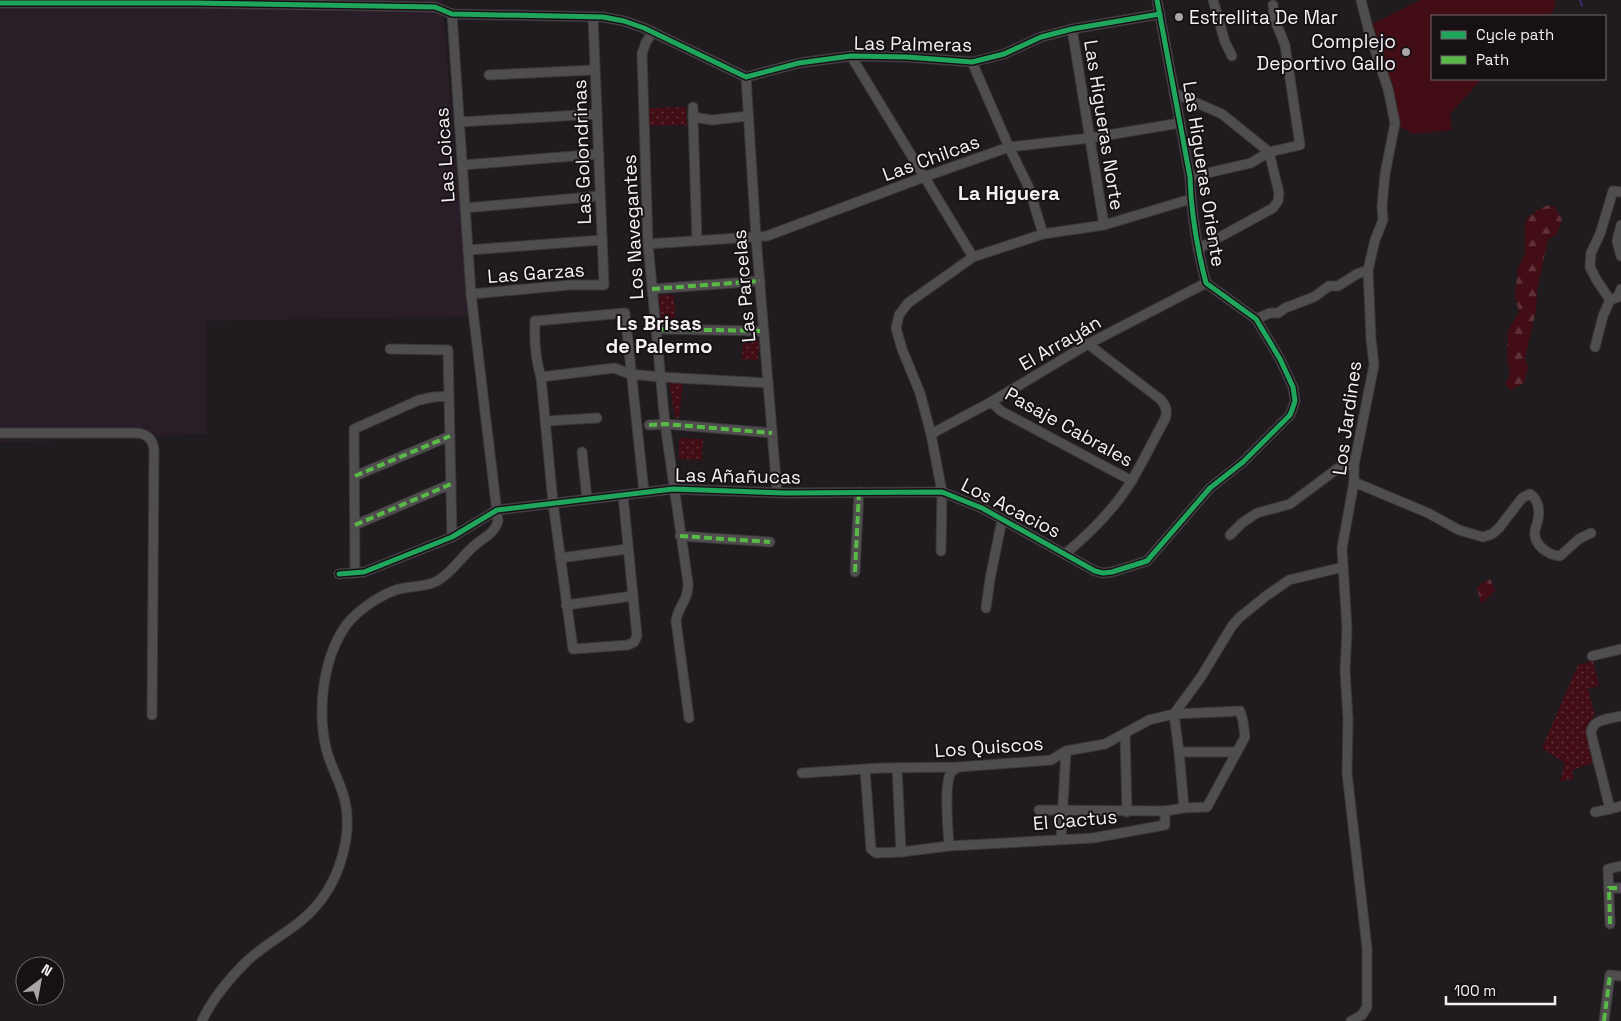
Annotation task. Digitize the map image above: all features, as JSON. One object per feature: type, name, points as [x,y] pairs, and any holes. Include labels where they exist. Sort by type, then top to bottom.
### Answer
[{"type":"street","points":[[1213,0],[1225,42],[1232,56]]},
{"type":"street","name":"Los Jardines","points":[[1351,1021],[1362,1015],[1367,1007],[1367,957],[1347,773],[1345,671],[1347,629],[1342,548],[1354,482],[1354,465],[1374,365],[1368,270],[1375,240],[1383,220],[1382,206],[1395,123],[1388,89],[1361,0]]},
{"type":"street","name":"Las Higueras Oriente","points":[[1065,554],[1095,571],[1103,573],[1147,561],[1210,488],[1243,462],[1290,415],[1295,401],[1293,387],[1280,359],[1256,319],[1206,282],[1198,249],[1190,198],[1190,177],[1160,14],[1160,1]]},
{"type":"street","points":[[0,3],[195,2],[435,7],[452,14],[593,17],[624,21],[653,32],[746,77]]},
{"type":"street","points":[[1190,177],[1251,163],[1269,152],[1300,145],[1285,45],[1274,18],[1273,5]]},
{"type":"street","name":"Las Loicas","points":[[452,14],[471,294],[497,510]]},
{"type":"street","name":"Las Palmeras","points":[[746,77],[799,63],[851,56],[907,57],[972,62],[1004,54],[1041,37],[1072,29],[1160,14]]},
{"type":"street","name":"Las Golondrinas","points":[[593,17],[604,285]]},
{"type":"street","name":"Las Higueras Norte","points":[[1072,29],[1104,225]]},
{"type":"street","name":"Los Navegantes","points":[[653,32],[646,42],[642,54],[648,244],[665,424],[688,588],[687,598],[678,611],[676,621],[689,718]]},
{"type":"street","points":[[851,56],[973,257]]},
{"type":"street","points":[[972,62],[1008,147],[1029,188],[1043,234]]},
{"type":"street","points":[[489,75],[595,70]]},
{"type":"street","name":"Las Parcelas","points":[[746,77],[756,237],[777,492]]},
{"type":"street","points":[[1174,93],[1222,114],[1269,152],[1279,193],[1275,206],[1198,249]]},
{"type":"street","points":[[693,107],[697,241]]},
{"type":"street","points":[[460,122],[597,114]]},
{"type":"street","points":[[693,117],[712,120],[748,116]]},
{"type":"street","name":"Las Chilcas","points":[[648,244],[767,236],[1008,147],[1090,138],[1180,123]]},
{"type":"street","points":[[462,165],[599,154]]},
{"type":"street","points":[[1610,300],[1590,267],[1591,253],[1600,234],[1613,192],[1621,192]]},
{"type":"street","points":[[465,208],[600,196]]},
{"type":"street","points":[[942,551],[942,492],[931,434],[920,393],[902,349],[896,328],[901,310],[973,257],[1043,234],[1104,225],[1190,198]]},
{"type":"street","points":[[1621,225],[1618,241],[1621,256]]},
{"type":"street","points":[[468,250],[602,240]]},
{"type":"street","points":[[1256,319],[1270,313],[1278,313],[1285,308],[1314,297],[1329,286],[1338,286],[1357,274],[1368,270]]},
{"type":"street","points":[[652,289],[760,281]]},
{"type":"street","name":"El Arrayán","points":[[931,434],[991,402],[1088,344],[1206,282]]},
{"type":"street","name":"Las Garzas","points":[[471,294],[604,285]]},
{"type":"street","points":[[1595,347],[1603,316],[1610,300],[1618,297],[1621,289]]},
{"type":"street","points":[[623,495],[637,636],[631,644],[625,646],[573,649],[553,503],[541,377],[536,362],[534,342],[535,321],[625,313],[644,492]]},
{"type":"street","points":[[656,329],[764,331]]},
{"type":"street","points":[[1065,554],[1103,518],[1132,481],[1165,419],[1166,409],[1160,399],[1088,344]]},
{"type":"street","points":[[390,349],[448,350],[452,537]]},
{"type":"street","points":[[541,377],[614,368],[630,374],[660,377],[768,383]]},
{"type":"street","points":[[355,573],[354,428],[419,400],[449,396]]},
{"type":"street","name":"Pasaje Cabrales","points":[[991,402],[1001,411],[1132,481]]},
{"type":"street","points":[[546,421],[597,418]]},
{"type":"street","points":[[649,425],[665,424],[772,433]]},
{"type":"street","points":[[0,433],[139,433],[147,436],[152,442],[154,450],[152,715]]},
{"type":"street","points":[[355,476],[450,436]]},
{"type":"street","points":[[582,452],[587,499]]},
{"type":"street","points":[[1230,535],[1242,523],[1257,513],[1290,504],[1341,466],[1354,465]]},
{"type":"street","points":[[1354,482],[1421,510],[1459,530],[1483,537],[1492,534],[1499,528],[1522,498],[1530,494],[1535,497],[1539,510],[1539,518],[1534,532],[1536,540],[1541,547],[1553,555],[1560,556],[1579,539],[1591,533]]},
{"type":"street","points":[[355,526],[451,484]]},
{"type":"street","name":"Las Añañucas","points":[[339,574],[364,572],[452,537],[497,510],[673,489],[777,492],[942,492]]},
{"type":"street","points":[[855,572],[859,492]]},
{"type":"street","name":"Los Acacios","points":[[942,492],[971,502],[1065,554]]},
{"type":"street","points":[[202,1021],[208,1008],[247,961],[301,920],[316,905],[329,888],[338,868],[345,846],[345,801],[326,748],[322,708],[327,670],[344,630],[365,608],[385,595],[404,588],[425,586],[443,577],[472,547],[495,529],[498,521],[497,510]]},
{"type":"street","points":[[986,608],[1002,520]]},
{"type":"street","points":[[680,536],[770,542]]},
{"type":"street","points":[[560,558],[627,549]]},
{"type":"street","points":[[1184,808],[1174,714],[1201,677],[1232,626],[1240,617],[1290,580],[1343,567]]},
{"type":"street","points":[[566,605],[633,596]]},
{"type":"street","points":[[1592,656],[1621,649]]},
{"type":"street","name":"Los Quiscos","points":[[802,773],[880,768],[959,767],[1051,760],[1066,752],[1105,744],[1149,720],[1174,714],[1240,712],[1245,736],[1236,752]]},
{"type":"street","points":[[1610,809],[1591,730],[1597,722],[1621,716]]},
{"type":"street","points":[[1125,733],[1127,812]]},
{"type":"street","points":[[1061,839],[1066,752]]},
{"type":"street","points":[[1039,810],[1127,812],[1206,807],[1236,752],[1179,752]]},
{"type":"street","points":[[949,846],[949,775],[952,770],[959,767]]},
{"type":"street","points":[[897,768],[901,852]]},
{"type":"street","name":"El Cactus","points":[[864,770],[871,849],[876,853],[949,846],[1093,838],[1165,825],[1165,811]]},
{"type":"street","points":[[1595,812],[1621,806]]},
{"type":"street","points":[[1610,924],[1608,869],[1621,866]]},
{"type":"street","points":[[1609,888],[1621,888]]},
{"type":"street","points":[[1604,1021],[1610,975],[1621,976]]},
{"type":"shaded area","points":[[0,0],[442,0],[469,316],[206,321],[207,434],[0,443]]},
{"type":"green space","name":"Complejo Deportivo Gallo","points":[[1421,0],[1555,0],[1556,4],[1550,15],[1431,15],[1431,80],[1481,80],[1450,114],[1452,130],[1412,134],[1398,125],[1392,89],[1370,25]]},
{"type":"green space","points":[[686,107],[687,125],[649,126],[648,108]]},
{"type":"green space","points":[[1548,205],[1555,207],[1562,220],[1556,235],[1548,239],[1537,291],[1536,311],[1525,358],[1528,366],[1524,383],[1511,390],[1505,384],[1510,375],[1507,358],[1508,331],[1519,312],[1515,297],[1518,268],[1525,254],[1525,226],[1527,218]]},
{"type":"green space","points":[[659,295],[674,295],[676,324],[661,324]]},
{"type":"green space","points":[[743,339],[759,340],[758,360],[742,359]]},
{"type":"green space","points":[[669,381],[683,382],[679,418],[675,418]]},
{"type":"green space","points":[[679,438],[703,439],[702,460],[679,459]]},
{"type":"green space","points":[[1490,578],[1495,591],[1481,604],[1477,587]]},
{"type":"green space","points":[[1593,661],[1599,686],[1588,688],[1595,715],[1590,720],[1587,738],[1594,763],[1572,770],[1574,779],[1560,781],[1565,763],[1542,748],[1578,665]]},
{"type":"waterway","points":[[1580,0],[1582,6]]},
{"type":"marked path","points":[[652,289],[760,281]]},
{"type":"marked path","points":[[656,329],[764,331]]},
{"type":"marked path","points":[[649,425],[665,424],[772,433]]},
{"type":"marked path","points":[[355,476],[450,436]]},
{"type":"marked path","points":[[355,525],[451,484]]},
{"type":"marked path","points":[[855,572],[859,492]]},
{"type":"marked path","points":[[680,536],[770,542]]},
{"type":"marked path","points":[[1610,924],[1609,888],[1621,888]]},
{"type":"marked path","points":[[1604,1021],[1610,975]]},
{"type":"cycle path","points":[[339,574],[364,572],[452,537],[497,510],[673,489],[785,493],[942,492],[982,508],[1095,571],[1103,573],[1112,572],[1147,561],[1210,488],[1243,462],[1290,415],[1295,401],[1293,387],[1280,359],[1256,319],[1206,283],[1195,230],[1190,177],[1157,0]]},
{"type":"cycle path","points":[[0,3],[195,3],[435,7],[452,14],[603,17],[624,21],[644,28],[746,77],[799,63],[851,56],[907,57],[972,62],[1004,54],[1041,37],[1072,29],[1160,14]]},
{"type":"place","name":"Estrellita De Mar","points":[[1179,17]]},
{"type":"place","name":"Complejo Deportivo Gallo","points":[[1406,52]]},
{"type":"district","name":"La Higuera","points":[[1009,193]]},
{"type":"district","name":"Ls Brisas de Palermo","points":[[659,334]]}]
